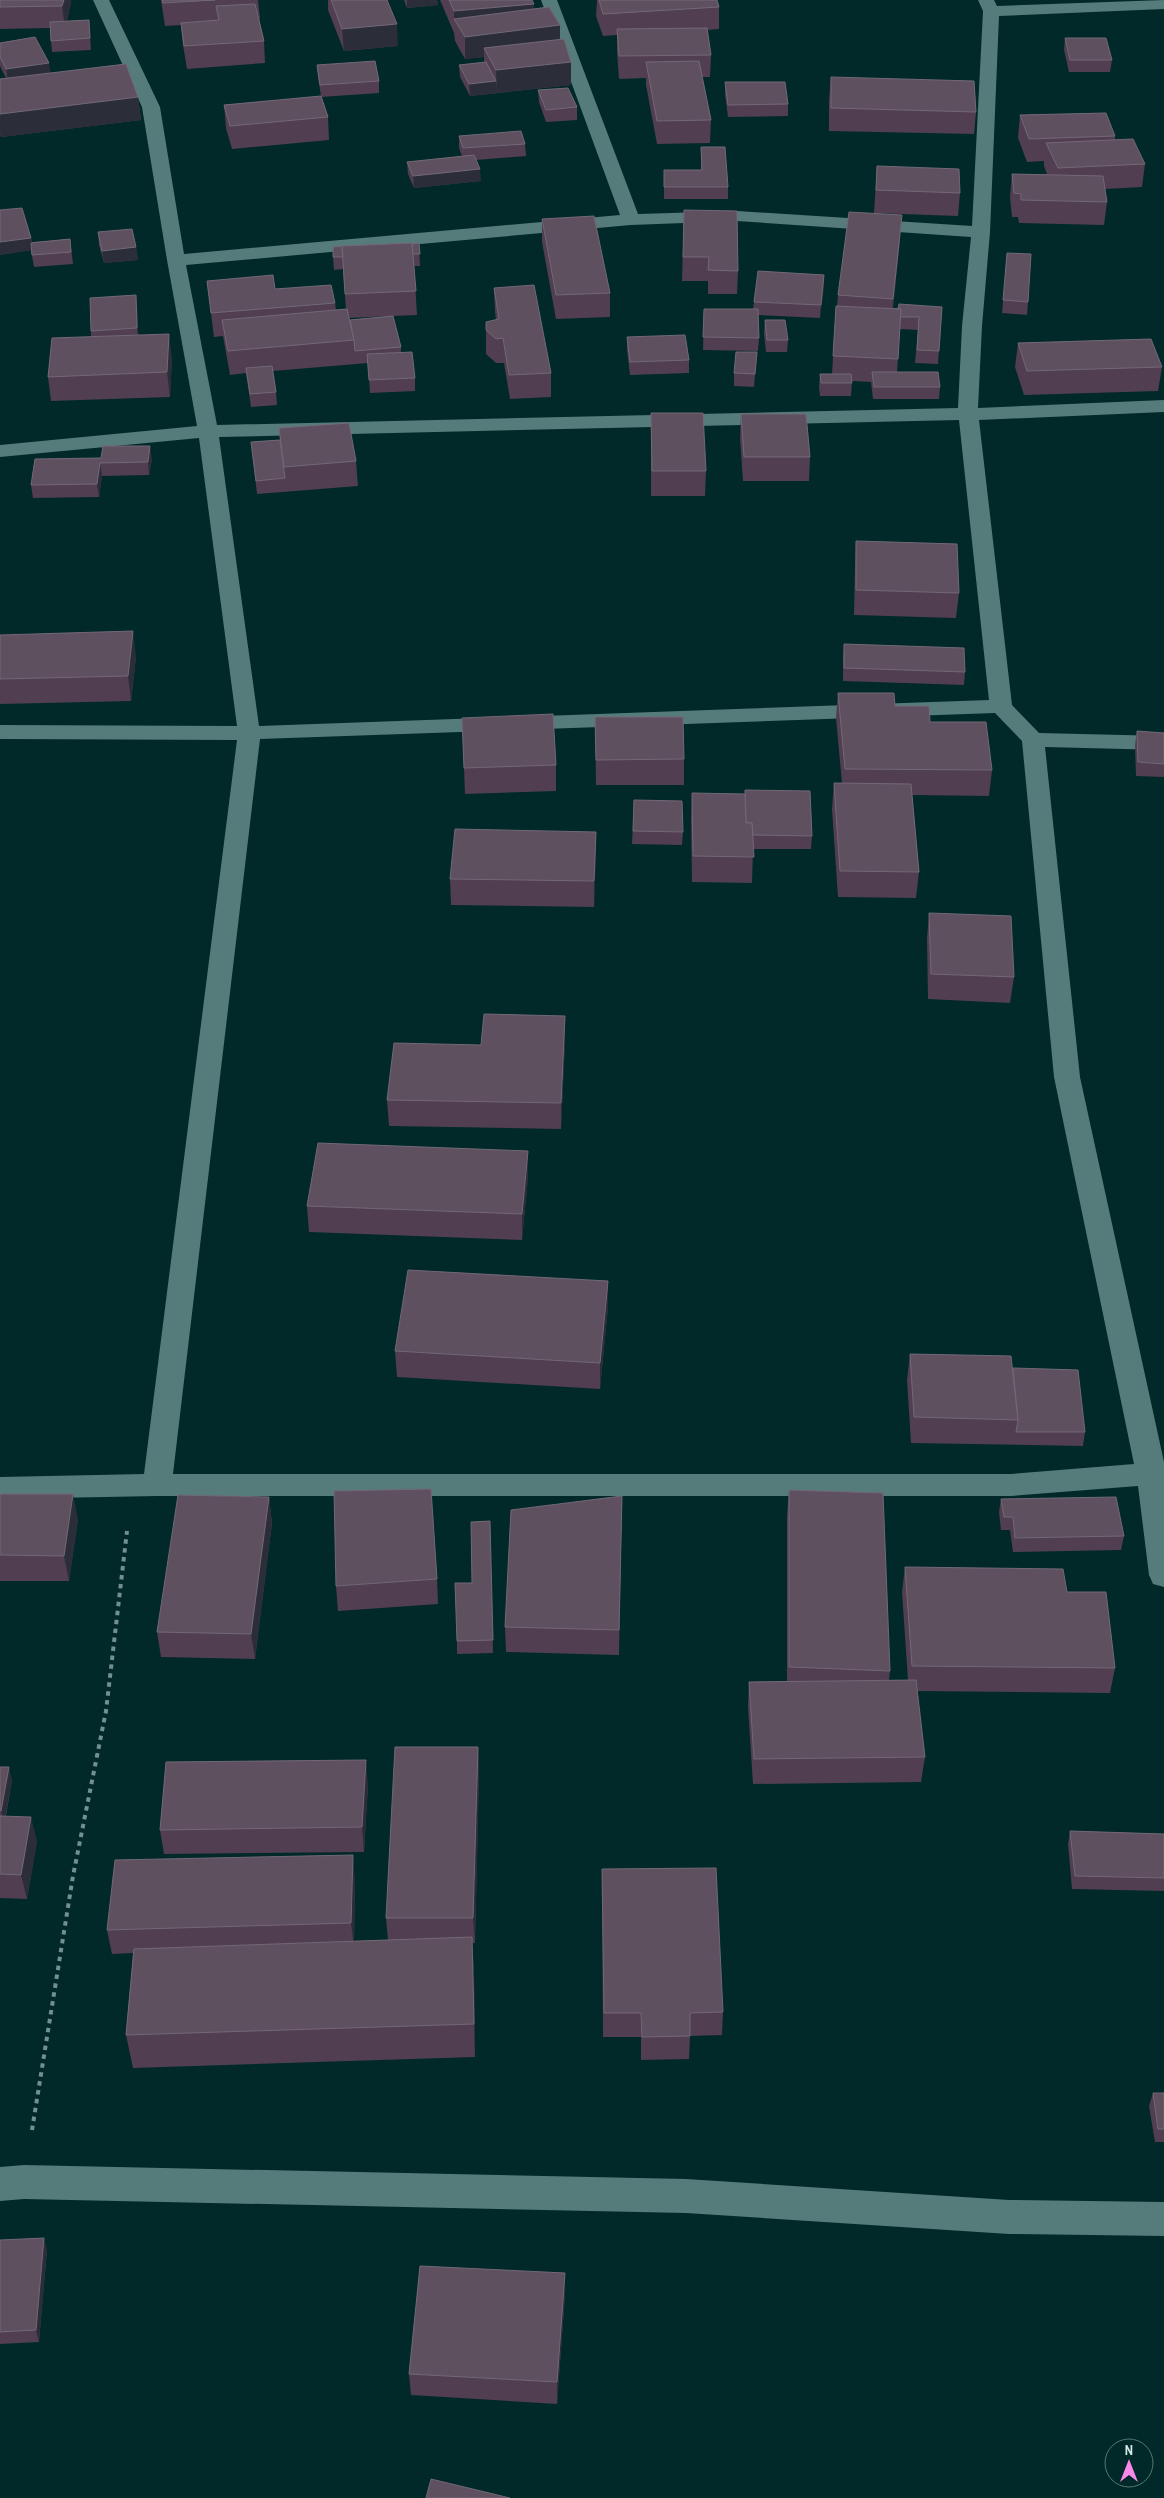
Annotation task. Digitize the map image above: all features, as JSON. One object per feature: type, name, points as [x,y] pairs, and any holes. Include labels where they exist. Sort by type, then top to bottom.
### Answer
[{"type":"street","points":[[101,0],[151,107],[176,260],[208,431],[249,733],[145,1485]]},
{"type":"street","points":[[549,0],[631,220]]},
{"type":"street","points":[[1164,4],[989,6],[981,232],[972,326],[968,414],[1001,706],[1033,740],[1067,1077],[1157,1473],[1164,1574]]},
{"type":"street","points":[[176,260],[631,220],[737,216],[981,232]]},
{"type":"street","points":[[0,451],[208,431],[968,414],[1164,406]]},
{"type":"street","points":[[0,732],[249,733],[1001,706]]},
{"type":"street","points":[[1033,740],[1164,743]]},
{"type":"street","points":[[0,1488],[145,1485],[1011,1485],[1157,1473]]},
{"type":"street","points":[[12,2183],[686,2196],[1009,2217],[1164,2219]]},
{"type":"path","points":[[12,2183],[106,1711],[145,1485]]},
{"type":"building","points":[[0,0],[64,0],[62,6],[0,7]]},
{"type":"building","points":[[162,0],[215,0],[163,3]]},
{"type":"building","points":[[331,0],[387,0],[397,24],[342,29]]},
{"type":"building","points":[[449,0],[532,0],[534,4],[454,11]]},
{"type":"building","points":[[599,0],[717,0],[719,7],[603,14]]},
{"type":"building","points":[[255,4],[264,41],[184,46],[181,23],[219,20],[216,6]]},
{"type":"building","points":[[549,7],[560,25],[465,37],[454,19]]},
{"type":"building","points":[[89,20],[90,38],[51,41],[50,22]]},
{"type":"building","points":[[707,28],[711,55],[619,56],[617,29]]},
{"type":"building","points":[[35,37],[49,63],[6,69],[0,57],[0,43]]},
{"type":"building","points":[[1065,38],[1106,38],[1112,60],[1070,60]]},
{"type":"building","points":[[564,39],[571,62],[496,70],[484,48]]},
{"type":"building","points":[[375,61],[379,81],[320,85],[317,65]]},
{"type":"building","points":[[699,61],[711,120],[657,121],[646,62]]},
{"type":"building","points":[[486,62],[496,81],[469,84],[459,65]]},
{"type":"building","points":[[126,64],[138,97],[0,114],[0,79]]},
{"type":"building","points":[[831,77],[974,81],[976,112],[831,108]]},
{"type":"building","points":[[725,82],[785,82],[788,104],[728,105]]},
{"type":"building","points":[[568,88],[577,107],[546,110],[538,90]]},
{"type":"building","points":[[321,96],[328,117],[230,126],[224,105]]},
{"type":"building","points":[[1106,113],[1115,136],[1029,139],[1020,115]]},
{"type":"building","points":[[521,131],[525,144],[463,148],[459,136]]},
{"type":"building","points":[[1133,139],[1145,164],[1058,168],[1046,143]]},
{"type":"building","points":[[701,147],[725,147],[728,187],[664,187],[664,170],[702,170]]},
{"type":"building","points":[[474,155],[480,169],[413,176],[407,162]]},
{"type":"building","points":[[877,166],[959,169],[960,193],[876,190]]},
{"type":"building","points":[[1012,174],[1103,176],[1107,202],[1021,200],[1021,194],[1014,193]]},
{"type":"building","points":[[22,208],[31,238],[0,242],[0,210]]},
{"type":"building","points":[[684,210],[737,211],[738,271],[708,270],[709,257],[683,257]]},
{"type":"building","points":[[849,212],[902,215],[893,299],[838,295]]},
{"type":"building","points":[[594,216],[610,293],[556,295],[542,219]]},
{"type":"building","points":[[132,229],[136,247],[102,251],[98,232]]},
{"type":"building","points":[[70,239],[71,252],[32,255],[31,243]]},
{"type":"building","points":[[412,243],[416,291],[345,294],[342,246]]},
{"type":"building","points":[[419,243],[420,254],[413,254],[412,244]]},
{"type":"building","points":[[342,246],[343,257],[333,257],[333,247]]},
{"type":"building","points":[[1007,253],[1031,254],[1028,302],[1003,300]]},
{"type":"building","points":[[758,271],[824,275],[821,305],[754,302]]},
{"type":"building","points":[[273,275],[275,289],[331,285],[335,303],[211,313],[207,281]]},
{"type":"building","points":[[534,285],[551,373],[509,375],[503,338],[496,339],[486,330],[486,322],[499,319],[494,288]]},
{"type":"building","points":[[136,295],[137,328],[91,331],[90,298]]},
{"type":"building","points":[[899,304],[942,307],[939,351],[917,350],[919,317],[900,317],[901,309],[898,309]]},
{"type":"building","points":[[836,306],[901,309],[898,359],[833,356]]},
{"type":"building","points":[[347,309],[354,340],[228,351],[222,320]]},
{"type":"building","points":[[704,309],[758,309],[759,338],[703,337]]},
{"type":"building","points":[[393,316],[401,347],[355,351],[350,320]]},
{"type":"building","points":[[765,320],[785,320],[788,340],[767,340]]},
{"type":"building","points":[[169,334],[167,372],[48,377],[52,338]]},
{"type":"building","points":[[685,335],[689,360],[630,362],[627,337]]},
{"type":"building","points":[[1151,339],[1162,367],[1027,371],[1018,343]]},
{"type":"building","points":[[412,352],[415,378],[369,380],[367,354]]},
{"type":"building","points":[[736,352],[757,352],[755,374],[734,373]]},
{"type":"building","points":[[272,366],[276,392],[250,394],[246,368]]},
{"type":"building","points":[[872,372],[938,372],[940,387],[874,387]]},
{"type":"building","points":[[820,374],[851,374],[852,383],[821,383]]},
{"type":"building","points":[[651,413],[703,413],[706,471],[652,471]]},
{"type":"building","points":[[741,414],[806,414],[810,457],[744,457]]},
{"type":"building","points":[[349,423],[356,461],[284,467],[279,428]]},
{"type":"building","points":[[280,440],[285,478],[256,481],[251,442]]},
{"type":"building","points":[[103,446],[150,446],[148,462],[100,463],[97,484],[31,485],[35,459],[101,458]]},
{"type":"building","points":[[856,541],[957,544],[959,593],[856,590]]},
{"type":"building","points":[[133,631],[128,676],[0,679],[0,635]]},
{"type":"building","points":[[844,644],[964,648],[965,672],[844,668]]},
{"type":"building","points":[[838,693],[894,693],[895,706],[929,706],[930,722],[986,722],[992,770],[845,769]]},
{"type":"building","points":[[553,714],[556,765],[464,768],[462,718]]},
{"type":"building","points":[[595,717],[683,717],[684,759],[596,760]]},
{"type":"building","points":[[1137,731],[1164,733],[1164,764],[1138,762]]},
{"type":"building","points":[[834,783],[911,784],[919,872],[840,871]]},
{"type":"building","points":[[745,790],[810,791],[812,836],[753,835],[752,823],[746,823]]},
{"type":"building","points":[[692,793],[745,794],[746,823],[752,823],[754,857],[693,856]]},
{"type":"building","points":[[634,800],[682,801],[683,832],[633,831]]},
{"type":"building","points":[[455,829],[596,832],[594,881],[450,879]]},
{"type":"building","points":[[929,913],[1011,916],[1014,977],[931,974]]},
{"type":"building","points":[[484,1014],[565,1016],[561,1103],[387,1100],[394,1043],[481,1045]]},
{"type":"building","points":[[318,1143],[528,1151],[522,1214],[307,1206]]},
{"type":"building","points":[[408,1270],[608,1281],[600,1363],[395,1351]]},
{"type":"building","points":[[910,1354],[1011,1356],[1018,1420],[914,1417]]},
{"type":"building","points":[[1013,1368],[1078,1370],[1085,1432],[1016,1432],[1018,1420]]},
{"type":"building","points":[[431,1489],[437,1579],[336,1586],[334,1491]]},
{"type":"building","points":[[789,1490],[883,1493],[890,1671],[789,1667]]},
{"type":"building","points":[[0,1494],[73,1494],[64,1556],[0,1555]]},
{"type":"building","points":[[178,1495],[269,1497],[251,1634],[157,1632]]},
{"type":"building","points":[[622,1496],[619,1630],[505,1627],[511,1510]]},
{"type":"building","points":[[1116,1497],[1124,1536],[1015,1538],[1013,1517],[1004,1517],[1001,1499]]},
{"type":"building","points":[[490,1521],[493,1640],[457,1641],[455,1583],[472,1583],[471,1522]]},
{"type":"building","points":[[905,1567],[1063,1569],[1067,1592],[1106,1592],[1115,1668],[912,1666]]},
{"type":"building","points":[[916,1680],[925,1757],[754,1759],[749,1682]]},
{"type":"building","points":[[395,1747],[478,1747],[473,1918],[386,1918]]},
{"type":"building","points":[[366,1760],[362,1827],[160,1830],[166,1762]]},
{"type":"building","points":[[0,1767],[9,1767],[1,1811],[0,1811]]},
{"type":"building","points":[[0,1816],[31,1817],[21,1875],[0,1874]]},
{"type":"building","points":[[1070,1831],[1164,1834],[1164,1878],[1075,1876]]},
{"type":"building","points":[[353,1855],[351,1923],[107,1930],[115,1860]]},
{"type":"building","points":[[716,1868],[723,2012],[690,2013],[690,2036],[642,2037],[641,2013],[604,2013],[602,1869]]},
{"type":"building","points":[[472,1937],[474,2024],[126,2035],[134,1949]]},
{"type":"building","points":[[1153,2093],[1164,2093],[1164,2129],[1158,2129]]},
{"type":"building","points":[[44,2238],[36,2330],[0,2332],[0,2240]]},
{"type":"building","points":[[420,2266],[565,2273],[557,2382],[409,2374]]},
{"type":"building","points":[[431,2479],[510,2498],[426,2498]]}]
